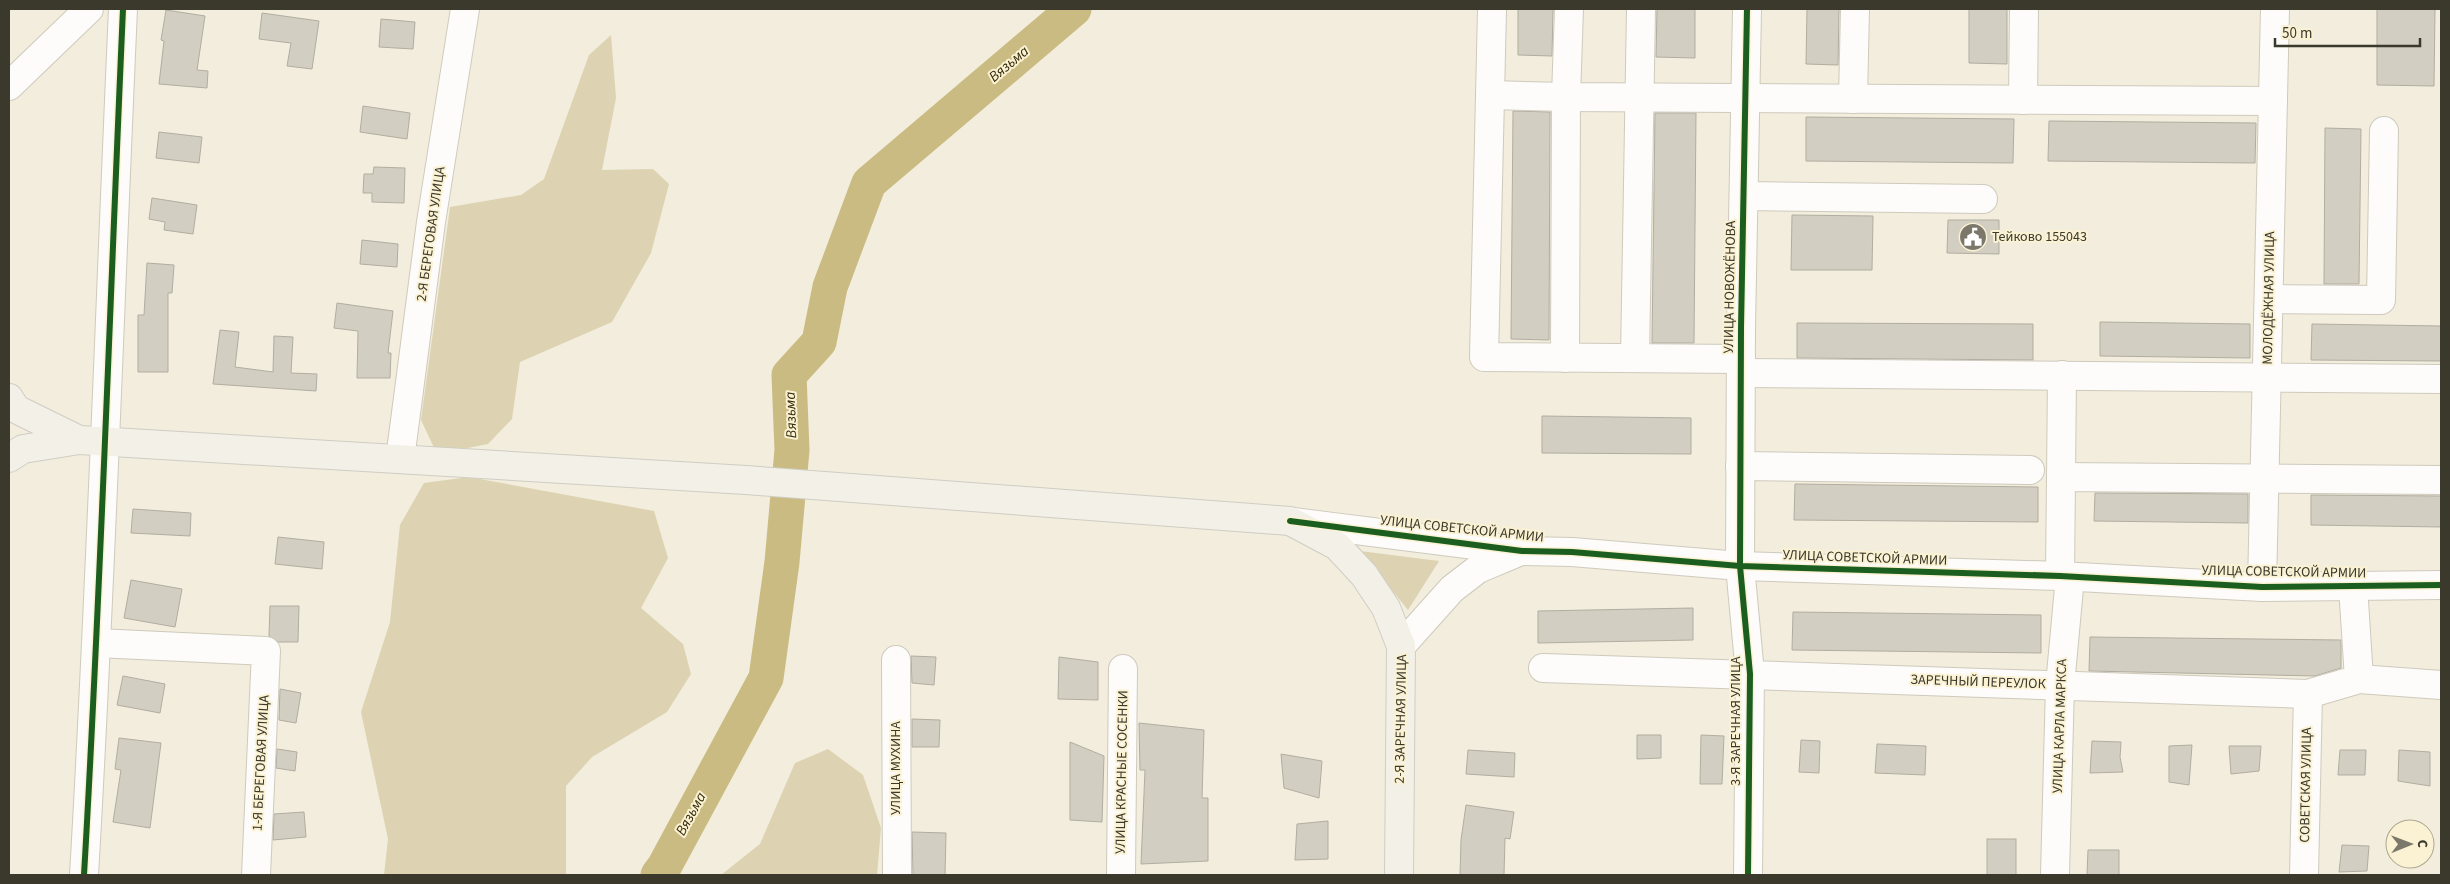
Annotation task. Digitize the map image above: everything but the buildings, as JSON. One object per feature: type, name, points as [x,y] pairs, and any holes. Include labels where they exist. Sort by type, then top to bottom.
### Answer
[{"type":"main road","points":[[9,398],[16,409],[91,440]]},
{"type":"main road","points":[[9,458],[23,449],[91,440],[746,480],[1290,521]]},
{"type":"main road","name":"2-Я ЗАРЕЧНАЯ УЛИЦА","points":[[1290,521],[1337,546],[1364,575],[1386,608],[1401,646],[1399,875]]},
{"type":"street","points":[[9,86],[89,9]]},
{"type":"street","points":[[84,875],[98,643],[91,440],[123,9]]},
{"type":"street","name":"2-Я БЕРЕГОВАЯ УЛИЦА","points":[[400,459],[431,222],[465,9]]},
{"type":"street","points":[[1492,9],[1484,357],[1634,358],[1741,366],[2062,376],[2441,379]]},
{"type":"street","points":[[1565,358],[1568,9]]},
{"type":"street","points":[[1634,358],[1641,9]]},
{"type":"street","name":"УЛИЦА НОВОЖЁНОВА","points":[[1740,566],[1741,366],[1747,9]]},
{"type":"street","points":[[1853,99],[1855,9]]},
{"type":"street","points":[[2023,100],[2024,9]]},
{"type":"street","name":"МОЛОДЁЖНАЯ УЛИЦА","points":[[2262,587],[2275,9]]},
{"type":"street","points":[[1490,95],[1745,99],[2273,101]]},
{"type":"street","points":[[2268,299],[2381,300],[2384,131]]},
{"type":"street","points":[[1744,196],[1983,199]]},
{"type":"street","name":"УЛИЦА КАРЛА МАРКСА","points":[[2055,875],[2065,576],[2061,477],[2062,376]]},
{"type":"street","points":[[1740,466],[2030,470]]},
{"type":"street","points":[[2061,477],[2441,480]]},
{"type":"street","name":"УЛИЦА СОВЕТСКОЙ АРМИИ","points":[[1290,521],[1522,551],[1572,552],[1740,566],[2065,576],[2262,587],[2441,586]]},
{"type":"street","points":[[1401,646],[1452,589],[1478,569],[1522,551]]},
{"type":"street","name":"3-Я ЗАРЕЧНАЯ УЛИЦА","points":[[1740,566],[1750,674],[1748,875]]},
{"type":"street","points":[[2353,586],[2359,679]]},
{"type":"street","name":"1-Я БЕРЕГОВАЯ УЛИЦА","points":[[98,643],[266,651],[256,875]]},
{"type":"street","name":"УЛИЦА МУХИНА","points":[[896,660],[897,875]]},
{"type":"street","name":"УЛИЦА КРАСНЫЕ СОСЕНКИ","points":[[1121,875],[1123,668]]},
{"type":"street","name":"ЗАРЕЧНЫЙ ПЕРЕУЛОК","points":[[1543,668],[2308,694],[2359,679],[2441,685]]},
{"type":"street","name":"СОВЕТСКАЯ УЛИЦА","points":[[2304,875],[2308,694]]},
{"type":"shaded area","points":[[611,35],[616,98],[602,170],[653,169],[669,184],[651,253],[612,322],[520,362],[512,419],[488,444],[437,454],[421,420],[450,207],[521,195],[544,179],[589,55]]},
{"type":"shaded area","points":[[469,477],[654,511],[668,558],[641,608],[683,644],[691,674],[667,712],[592,757],[566,786],[566,875],[384,875],[388,839],[361,712],[390,622],[400,525],[424,483]]},
{"type":"shaded area","points":[[1360,551],[1439,561],[1408,610]]},
{"type":"shaded area","points":[[828,749],[863,775],[881,828],[877,875],[721,875],[760,844],[795,763]]},
{"type":"waterway","name":"Вязьма","points":[[658,875],[766,678],[782,562],[792,450],[789,375],[819,342],[830,287],[869,183],[1074,9]]},
{"type":"cycle path","points":[[84,875],[123,9]]},
{"type":"cycle path","points":[[1747,9],[1741,328],[1740,566],[1750,674],[1748,875]]},
{"type":"cycle path","points":[[1290,521],[1522,551],[1572,552],[1740,566],[2060,576],[2262,587],[2441,585]]},
{"type":"place","name":"Тейково 155043","points":[[1973,237]]}]
